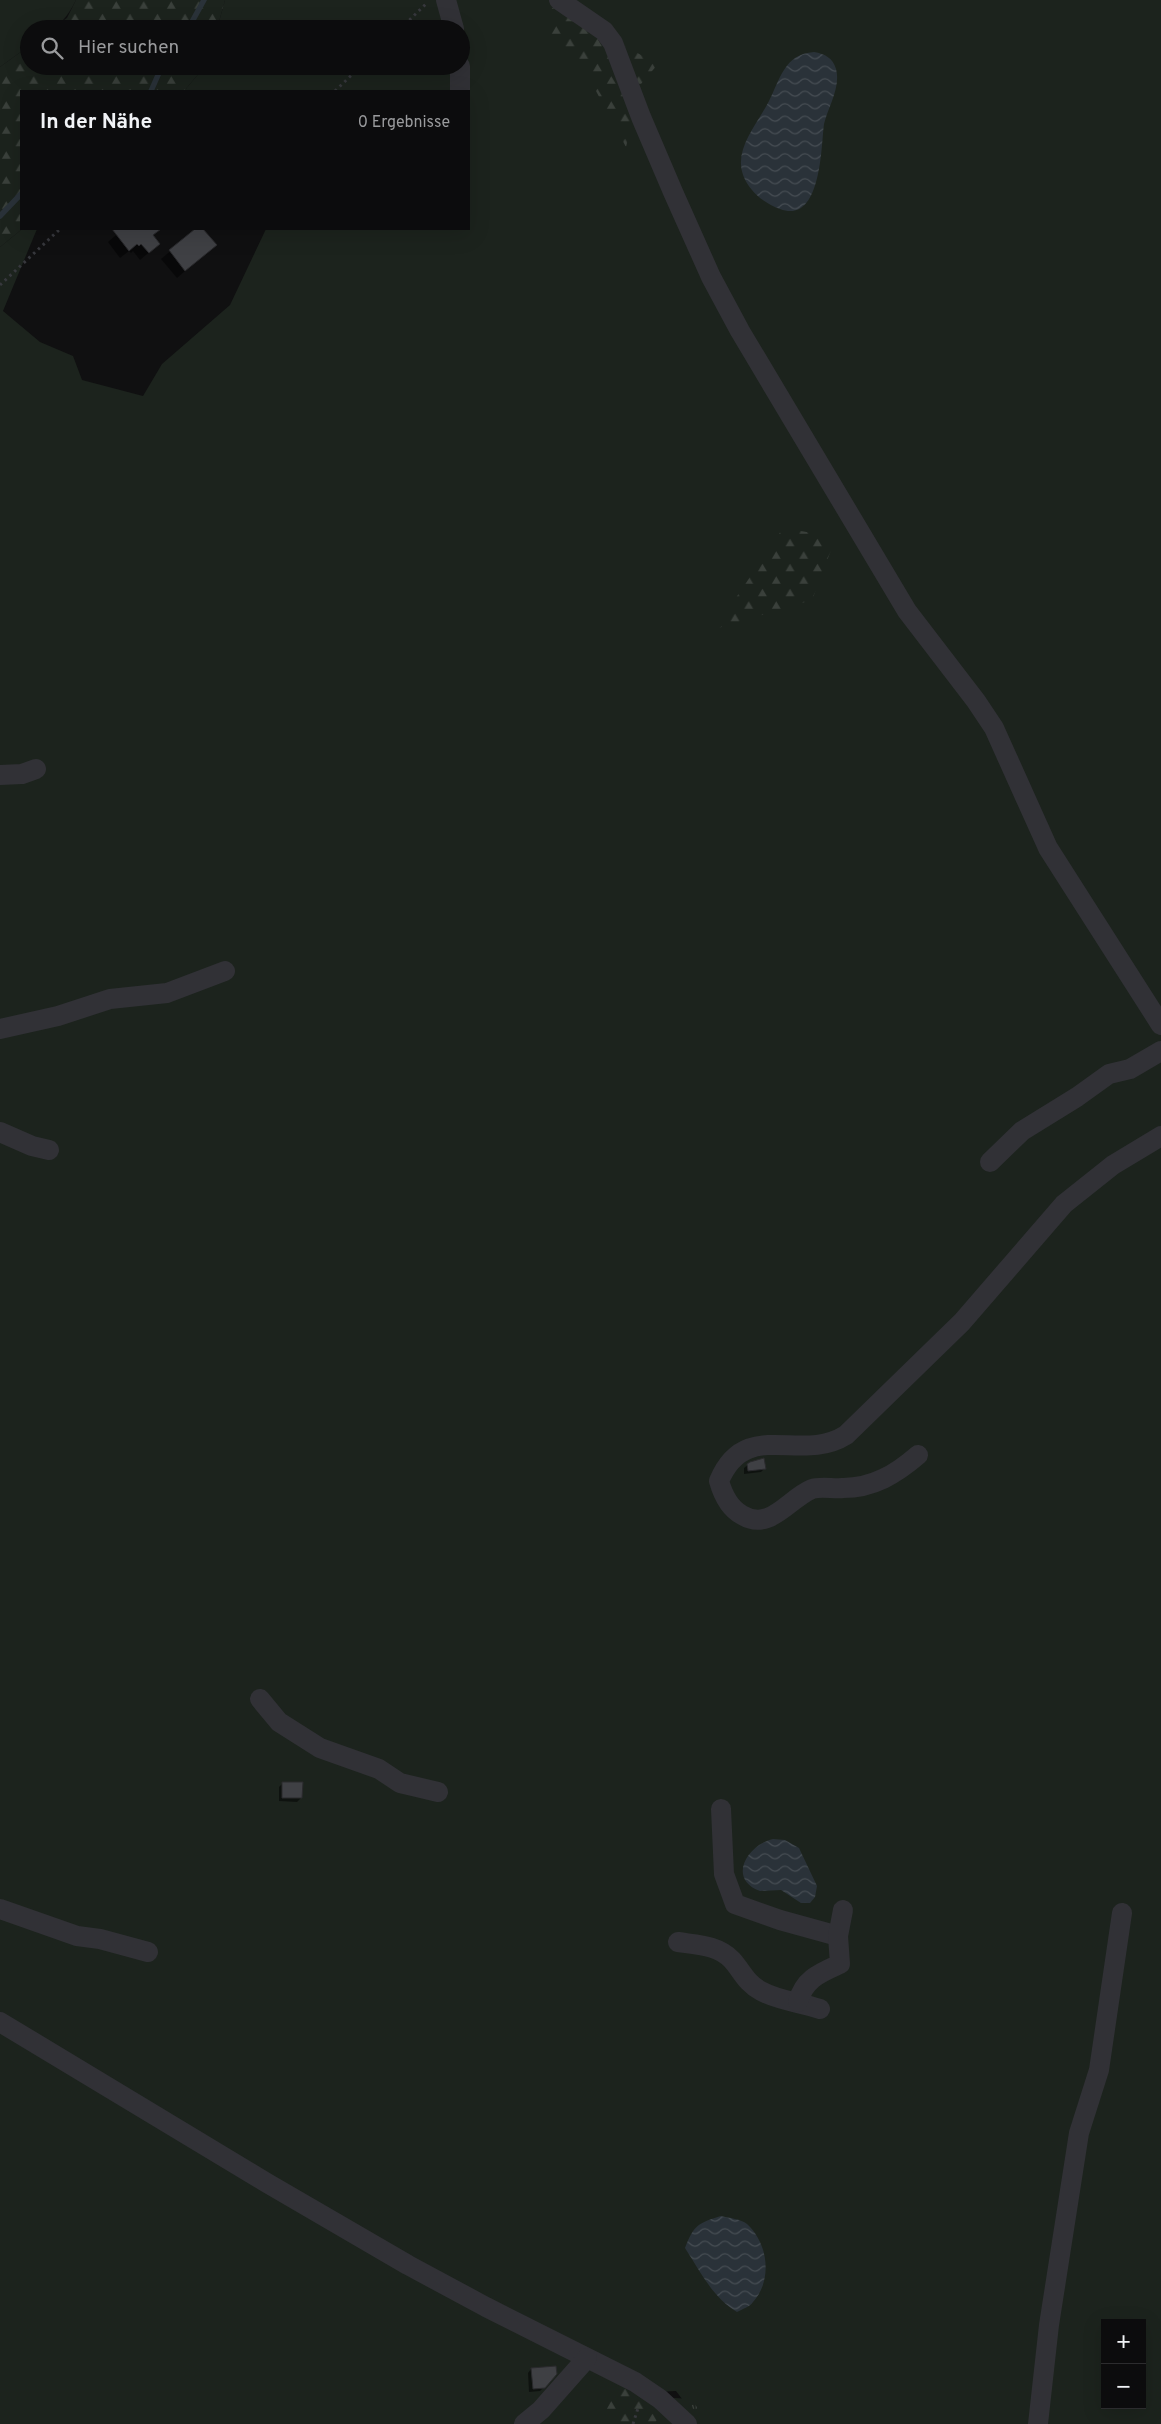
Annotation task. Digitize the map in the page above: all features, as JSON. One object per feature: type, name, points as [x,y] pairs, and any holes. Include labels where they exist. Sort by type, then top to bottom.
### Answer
[{"type":"lane","points":[[446,0],[452,20]]},
{"type":"lane","points":[[559,0],[604,31],[613,43],[641,117],[673,192],[712,277],[740,331],[864,542],[907,611],[976,701],[994,728],[1048,848],[1161,1025]]},
{"type":"lane","points":[[460,75],[460,90]]},
{"type":"lane","points":[[0,775],[22,774],[36,769]]},
{"type":"lane","points":[[0,1029],[58,1016],[110,999],[167,993],[225,971]]},
{"type":"lane","points":[[990,1162],[1022,1130],[1077,1097],[1109,1074],[1130,1069],[1161,1051]]},
{"type":"lane","points":[[0,1132],[32,1146],[49,1150]]},
{"type":"lane","points":[[918,1455],[899,1472],[860,1488],[814,1488],[766,1520],[753,1521],[740,1514],[730,1505],[719,1481],[729,1461],[747,1448],[778,1444],[825,1445],[846,1435],[962,1322],[1064,1204],[1113,1165],[1161,1136]]},
{"type":"lane","points":[[260,1699],[279,1722],[320,1748],[372,1766],[400,1783],[438,1792]]},
{"type":"lane","points":[[721,1809],[724,1874],[735,1904],[780,1920],[838,1936]]},
{"type":"lane","points":[[0,1909],[77,1936],[126,1945],[148,1952]]},
{"type":"lane","points":[[798,2002],[801,1990],[818,1974],[840,1964],[838,1936],[843,1910]]},
{"type":"lane","points":[[1038,2424],[1050,2325],[1079,2134],[1099,2070],[1122,1913]]},
{"type":"lane","points":[[678,1942],[716,1948],[732,1960],[741,1974],[760,1991],[787,2001],[798,2002],[820,2009]]},
{"type":"lane","points":[[0,2022],[267,2184],[408,2265],[486,2307],[620,2374],[654,2394],[687,2424]]},
{"type":"lane","points":[[524,2424],[541,2410],[587,2358]]},
{"type":"path","points":[[409,20],[430,0]]},
{"type":"path","points":[[336,90],[352,75]]},
{"type":"path","points":[[0,285],[59,230]]},
{"type":"green space","points":[[0,0],[76,0],[63,20],[20,20],[20,53],[0,67]]},
{"type":"green space","points":[[76,0],[225,0],[219,20],[64,20]]},
{"type":"green space","points":[[225,0],[1161,0],[1161,2424],[701,2424],[676,2391],[621,2394],[606,2424],[0,2424],[0,247],[21,230],[37,230],[3,311],[40,342],[73,356],[82,380],[143,396],[162,364],[230,305],[266,230],[470,230],[470,90],[185,90],[197,75],[470,75],[470,20],[219,20]]},
{"type":"green space","points":[[551,7],[658,64],[641,84],[626,147],[574,50],[544,40]]},
{"type":"green space","points":[[20,53],[20,75],[197,75],[185,90],[20,90],[21,230],[0,247],[0,67]]},
{"type":"green space","points":[[783,528],[836,537],[812,600],[715,629]]},
{"type":"green space","points":[[620,2374],[687,2424],[601,2424]]},
{"type":"green space","points":[[674,2398],[691,2399],[702,2414],[702,2424],[654,2424]]},
{"type":"water","points":[[814,52],[831,59],[835,65],[837,76],[837,83],[824,124],[817,180],[812,195],[804,205],[794,211],[780,209],[772,206],[752,190],[744,178],[741,167],[742,155],[750,133],[769,101],[784,69],[796,58]]},
{"type":"water","points":[[773,1839],[785,1840],[799,1848],[817,1886],[815,1897],[810,1903],[801,1903],[781,1890],[760,1891],[750,1886],[744,1879],[744,1863],[749,1855],[764,1842]]},
{"type":"water","points":[[721,2216],[747,2224],[760,2241],[765,2262],[765,2273],[759,2293],[752,2304],[737,2312],[720,2299],[701,2274],[685,2248],[691,2234],[698,2226]]},
{"type":"building","points":[[113,230],[160,230],[153,235],[160,244],[149,253],[141,244],[139,246],[137,244],[129,251]]},
{"type":"building","points":[[194,230],[204,230],[217,245],[185,271],[169,250]]},
{"type":"building","points":[[764,1458],[766,1469],[748,1471],[747,1464]]},
{"type":"building","points":[[282,1782],[303,1782],[302,1798],[282,1798]]},
{"type":"building","points":[[556,2366],[557,2374],[545,2388],[533,2389],[531,2368]]},
{"type":"waterway","points":[[193,20],[204,0]]},
{"type":"waterway","points":[[151,90],[158,75]]},
{"type":"waterway","points":[[0,216],[20,195]]}]
